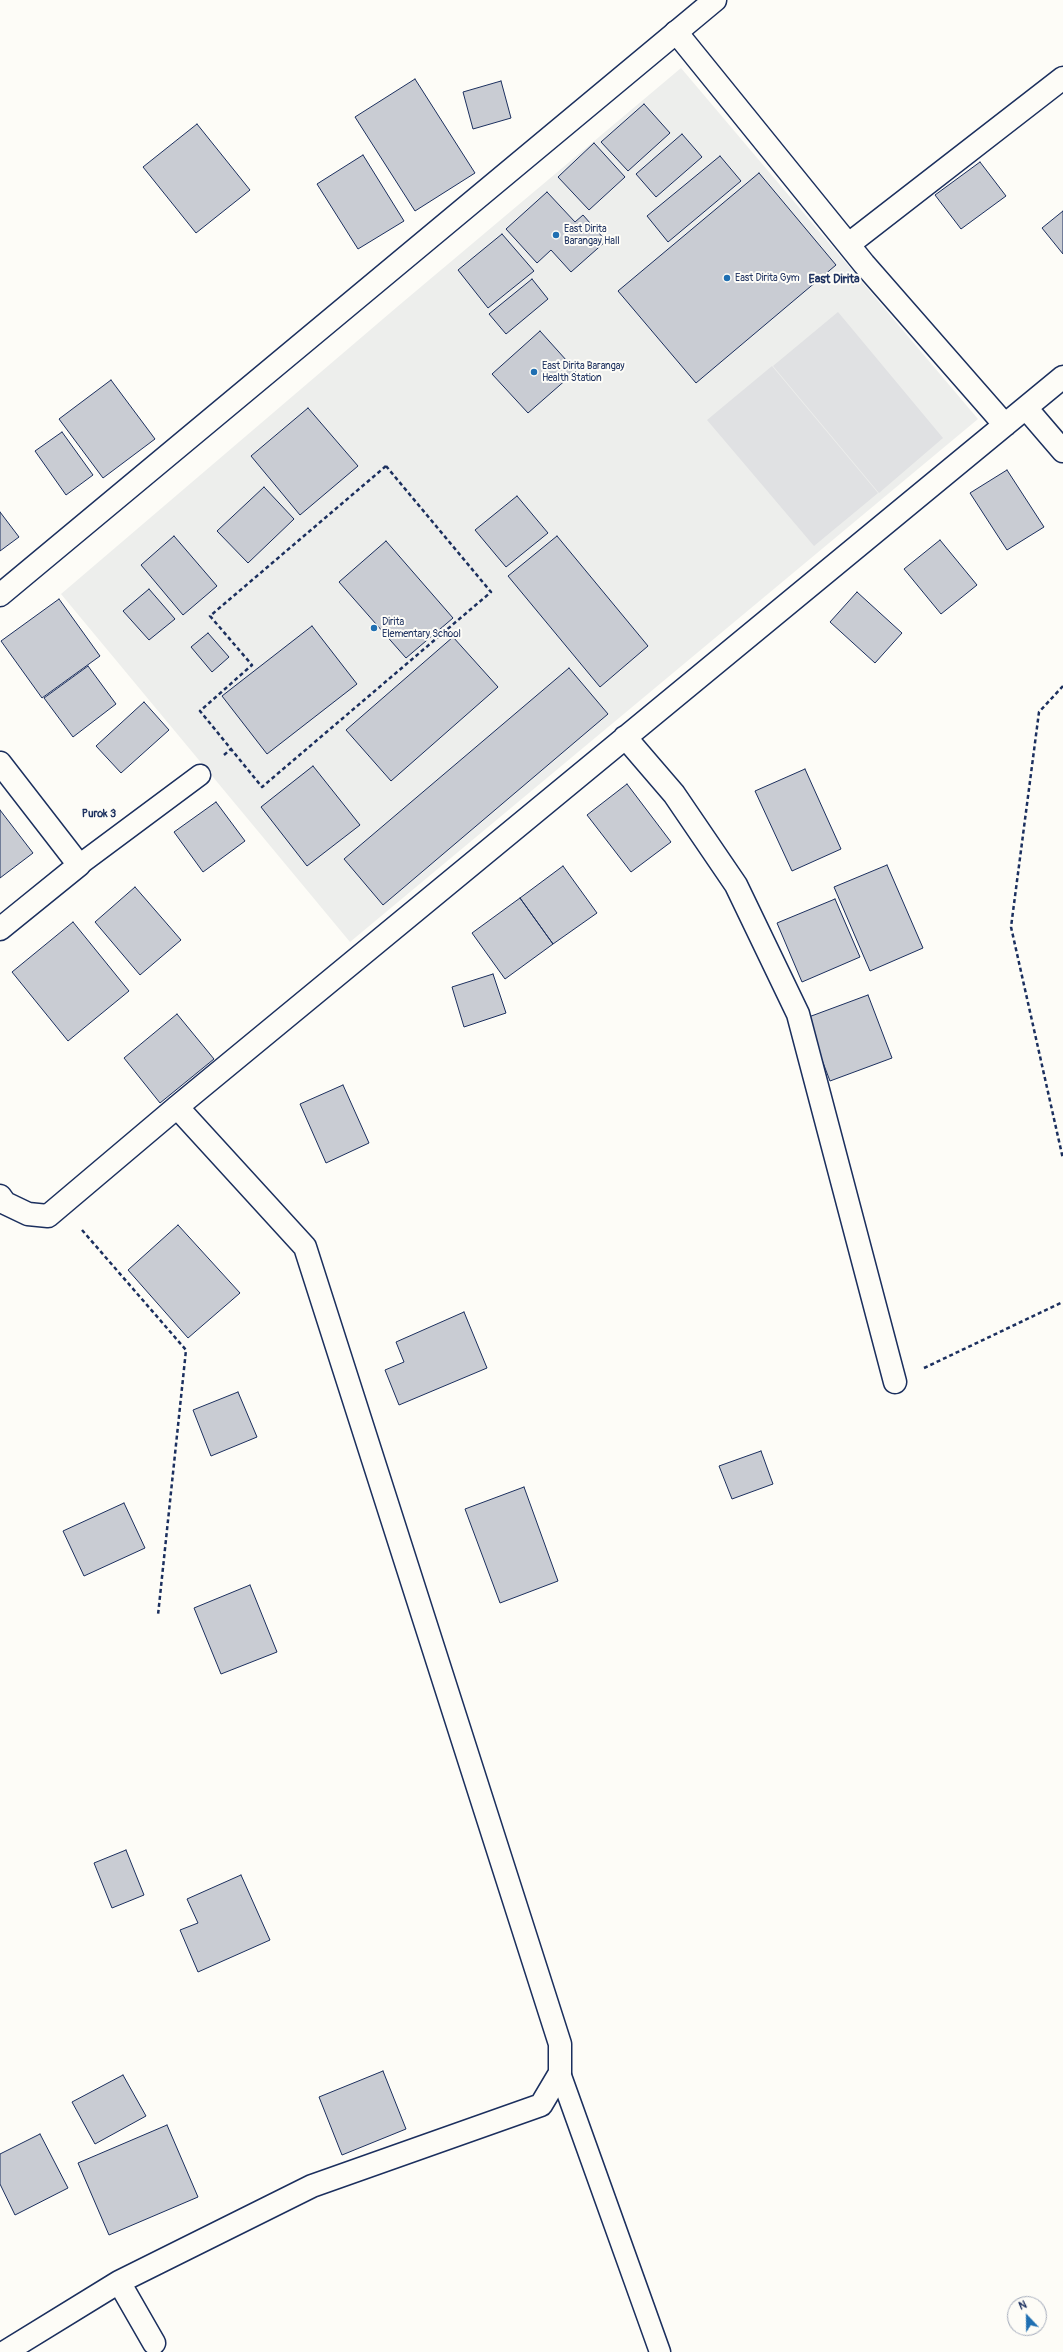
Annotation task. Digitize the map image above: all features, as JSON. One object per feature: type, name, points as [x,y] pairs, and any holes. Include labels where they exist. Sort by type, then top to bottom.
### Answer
[{"type":"street","points":[[0,595],[715,0]]},
{"type":"street","points":[[676,32],[849,244],[1005,425]]},
{"type":"street","points":[[849,244],[1063,78]]},
{"type":"street","points":[[2,1203],[28,1214],[48,1216],[61,1206],[177,1106],[1063,377]]},
{"type":"street","points":[[1026,408],[1063,451]]},
{"type":"street","points":[[625,737],[674,794],[736,885],[798,1014],[895,1382]]},
{"type":"street","points":[[0,763],[79,865],[0,929]]},
{"type":"street","points":[[5,2352],[119,2282],[312,2186],[541,2105],[560,2073],[560,2044],[305,1247],[177,1106]]},
{"type":"street","points":[[119,2282],[154,2343]]},
{"type":"lane","points":[[79,865],[200,775]]},
{"type":"lane","points":[[560,2073],[660,2352]]},
{"type":"path","points":[[386,466],[491,592],[262,787],[200,711],[252,665],[210,616],[386,466]]},
{"type":"path","points":[[1063,686],[1039,712],[1012,927],[1063,1159]]},
{"type":"path","points":[[61,1206],[186,1350],[158,1615]]},
{"type":"path","points":[[895,1382],[1063,1302]]},
{"type":"shaded area","points":[[681,68],[978,419],[350,942],[61,594],[397,307]]},
{"type":"shaded area","points":[[838,312],[943,438],[879,493],[773,366]]},
{"type":"shaded area","points":[[772,366],[878,493],[814,546],[707,420]]},
{"type":"building","points":[[415,79],[475,173],[415,211],[355,117]]},
{"type":"building","points":[[501,81],[511,118],[473,129],[463,92]]},
{"type":"building","points":[[644,104],[670,133],[628,171],[601,142]]},
{"type":"building","points":[[197,124],[250,190],[196,233],[143,167]]},
{"type":"building","points":[[682,134],[702,157],[656,197],[636,174]]},
{"type":"building","points":[[594,143],[625,177],[589,210],[558,177]]},
{"type":"building","points":[[363,155],[404,221],[358,249],[317,184]]},
{"type":"building","points":[[720,156],[741,181],[668,242],[647,216]]},
{"type":"building","points":[[980,162],[1006,196],[961,229],[935,195]]},
{"type":"building","name":"East Dirita Gym","points":[[759,173],[836,265],[696,383],[618,291]]},
{"type":"building","name":"East Dirita Barangay Hall","points":[[547,192],[575,222],[583,215],[606,241],[571,272],[551,250],[537,263],[506,229]]},
{"type":"building","points":[[1063,211],[1063,254],[1042,228]]},
{"type":"building","points":[[502,234],[534,271],[488,308],[458,270]]},
{"type":"building","points":[[532,279],[548,299],[506,334],[489,314]]},
{"type":"building","name":"East Dirita Barangay Health Station","points":[[540,331],[576,371],[528,413],[492,374]]},
{"type":"building","points":[[111,380],[155,439],[103,478],[59,419]]},
{"type":"building","points":[[308,408],[358,466],[300,515],[251,456]]},
{"type":"building","points":[[62,432],[93,475],[66,495],[35,451]]},
{"type":"building","points":[[1007,470],[1044,527],[1007,550],[970,493]]},
{"type":"building","points":[[264,487],[294,519],[248,563],[217,531]]},
{"type":"building","points":[[517,496],[548,533],[506,567],[475,530]]},
{"type":"building","points":[[0,512],[19,537],[0,551]]},
{"type":"building","points":[[174,536],[217,586],[183,615],[141,565]]},
{"type":"building","points":[[557,536],[648,646],[600,687],[508,576]]},
{"type":"building","points":[[940,540],[977,585],[941,614],[904,569]]},
{"type":"building","points":[[386,541],[453,618],[406,658],[339,582]]},
{"type":"building","points":[[149,589],[175,619],[149,640],[123,611]]},
{"type":"building","points":[[857,592],[902,633],[875,663],[830,622]]},
{"type":"building","points":[[59,599],[100,656],[42,698],[1,641]]},
{"type":"building","points":[[312,626],[357,684],[267,754],[222,696]]},
{"type":"building","points":[[208,633],[229,657],[212,672],[191,647]]},
{"type":"building","points":[[453,637],[498,687],[391,781],[346,730]]},
{"type":"building","points":[[88,666],[116,704],[73,737],[44,698]]},
{"type":"building","points":[[569,668],[608,714],[383,905],[344,859]]},
{"type":"building","points":[[144,702],[169,730],[121,773],[96,746]]},
{"type":"building","points":[[313,766],[360,825],[307,866],[261,807]]},
{"type":"building","points":[[805,769],[841,849],[792,871],[755,791]]},
{"type":"building","points":[[627,784],[671,842],[631,872],[587,815]]},
{"type":"building","points":[[216,802],[245,841],[203,872],[174,832]]},
{"type":"building","points":[[0,810],[33,853],[0,878]]},
{"type":"building","points":[[887,865],[923,948],[870,971],[834,887]]},
{"type":"building","points":[[563,866],[597,913],[553,944],[520,898]]},
{"type":"building","points":[[135,887],[181,940],[140,975],[95,922]]},
{"type":"building","points":[[520,898],[553,944],[505,979],[472,933]]},
{"type":"building","points":[[835,899],[860,957],[802,982],[777,923]]},
{"type":"building","points":[[73,922],[129,991],[68,1041],[12,972]]},
{"type":"building","points":[[493,974],[506,1013],[464,1027],[452,987]]},
{"type":"building","points":[[868,995],[892,1058],[830,1081],[806,1018]]},
{"type":"building","points":[[177,1014],[214,1059],[160,1103],[124,1058]]},
{"type":"building","points":[[343,1085],[369,1143],[326,1163],[300,1104]]},
{"type":"building","points":[[178,1225],[240,1293],[188,1338],[128,1270]]},
{"type":"building","points":[[464,1312],[487,1368],[399,1405],[385,1370],[404,1362],[396,1342]]},
{"type":"building","points":[[238,1392],[257,1437],[211,1456],[193,1410]]},
{"type":"building","points":[[761,1451],[773,1484],[732,1499],[719,1466]]},
{"type":"building","points":[[524,1487],[558,1581],[500,1603],[465,1509]]},
{"type":"building","points":[[124,1503],[145,1548],[84,1576],[63,1531]]},
{"type":"building","points":[[250,1585],[277,1652],[221,1674],[194,1608]]},
{"type":"building","points":[[126,1850],[144,1895],[112,1908],[94,1863]]},
{"type":"building","points":[[241,1875],[270,1940],[198,1972],[180,1930],[198,1923],[187,1899]]},
{"type":"building","points":[[383,2071],[406,2129],[342,2155],[319,2097]]},
{"type":"building","points":[[123,2075],[146,2116],[95,2144],[72,2102]]},
{"type":"building","points":[[167,2125],[198,2197],[109,2235],[78,2163]]},
{"type":"building","points":[[40,2134],[68,2188],[15,2215],[0,2184],[0,2154]]},
{"type":"place","name":"East Dirita Barangay Hall","points":[[556,235]]},
{"type":"place","name":"East Dirita Gym","points":[[727,278]]},
{"type":"place","name":"East Dirita Barangay Health Station","points":[[534,372]]},
{"type":"place","name":"Dirita Elementary School","points":[[374,628]]},
{"type":"district","name":"East Dirita","points":[[834,280]]},
{"type":"district","name":"Purok 3","points":[[99,814]]}]
